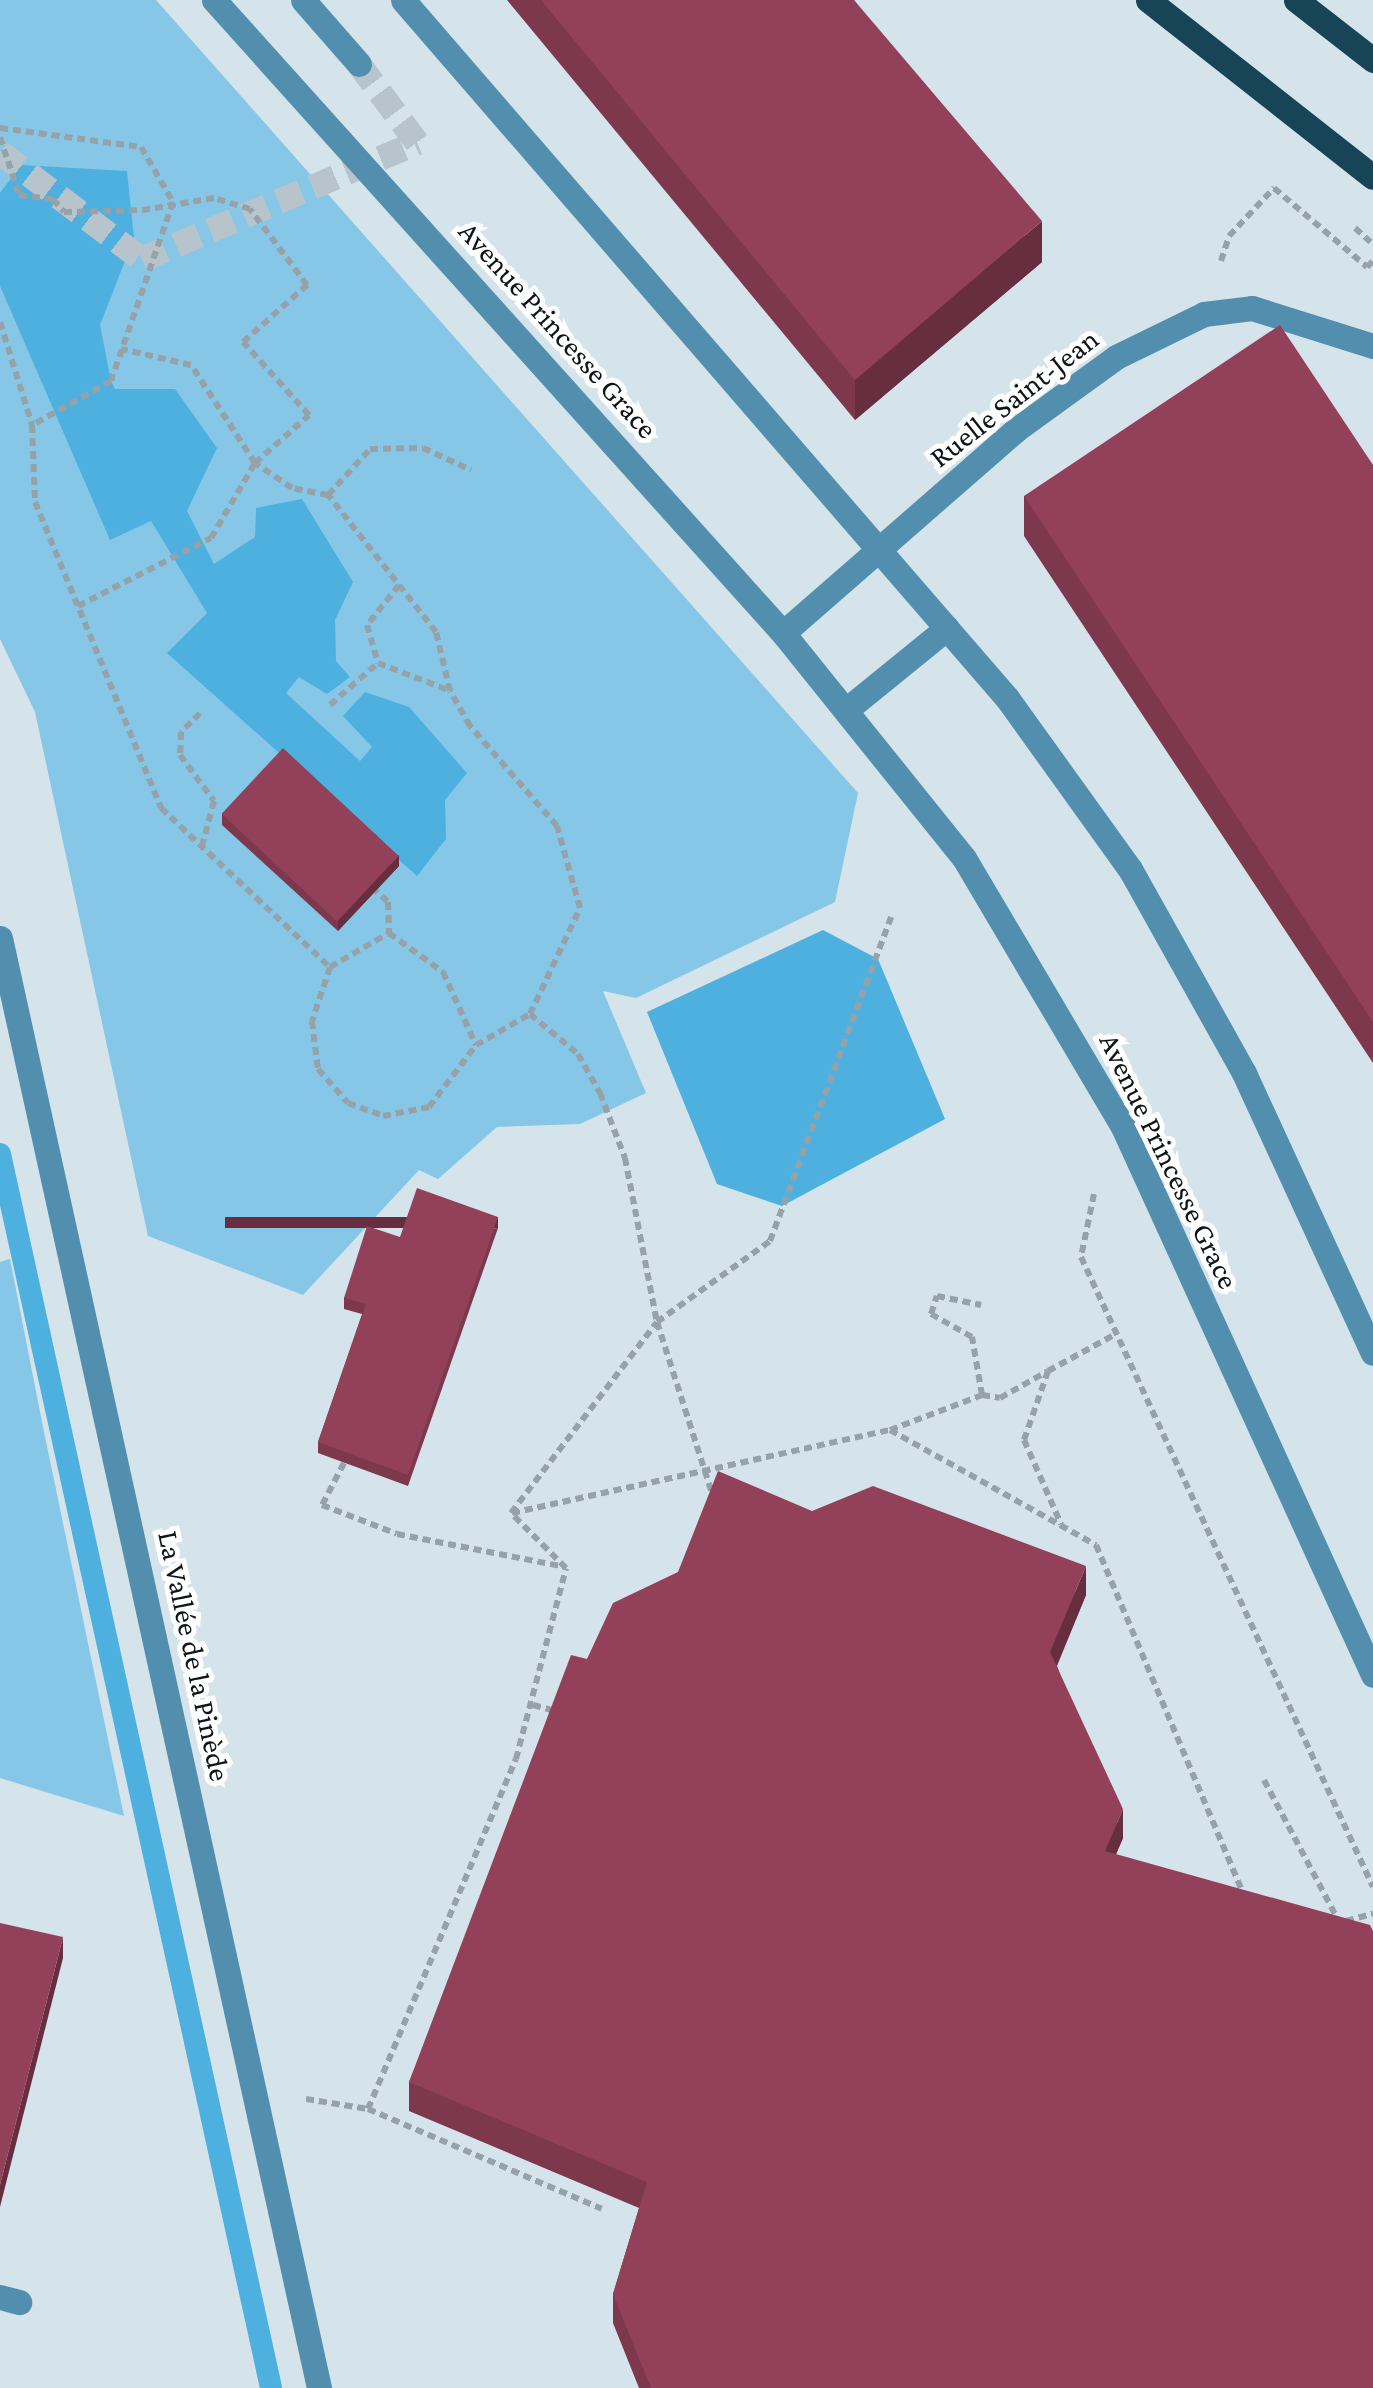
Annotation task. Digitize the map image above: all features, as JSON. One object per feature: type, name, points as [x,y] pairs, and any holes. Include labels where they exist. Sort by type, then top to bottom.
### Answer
[{"type":"main road","points":[[1148,0],[1373,177]]},
{"type":"main road","points":[[1296,0],[1373,60]]},
{"type":"street","name":"Avenue Princesse Grace","points":[[214,0],[784,633],[1034,963],[1124,1128],[1373,1675]]},
{"type":"street","points":[[303,0],[360,64]]},
{"type":"street","points":[[402,0],[947,628],[1130,869],[1244,1072],[1373,1353]]},
{"type":"street","name":"Ruelle Saint-Jean","points":[[784,633],[1017,428],[1116,357],[1204,314],[1252,308],[1373,346]]},
{"type":"street","points":[[846,710],[947,628]]},
{"type":"street","name":"La Vallée de la Pinède","points":[[0,938],[250,2090],[319,2388]]},
{"type":"path","points":[[0,128],[141,146],[173,202],[110,380],[32,425]]},
{"type":"path","points":[[0,137],[19,195],[53,199],[64,212],[143,210],[214,198],[250,209],[307,285],[242,342],[308,416],[255,464],[212,538],[78,606]]},
{"type":"path","points":[[1204,314],[1228,236],[1274,188],[1368,267],[1373,261]]},
{"type":"path","points":[[0,322],[32,425],[35,502],[160,808],[330,968]]},
{"type":"path","points":[[122,349],[191,366],[255,464],[292,488],[328,495],[436,632],[450,691],[557,826],[580,908],[530,1014],[476,1046],[429,1107],[383,1116],[348,1104],[318,1070],[312,1022],[330,968],[389,934]]},
{"type":"path","points":[[328,495],[370,449],[423,448],[471,470]]},
{"type":"path","points":[[378,662],[368,625],[399,586]]},
{"type":"path","points":[[330,705],[378,662]]},
{"type":"path","points":[[378,662],[450,691]]},
{"type":"path","points":[[200,713],[181,732],[180,755],[214,801],[202,846]]},
{"type":"path","points":[[359,876],[388,902],[389,934]]},
{"type":"path","points":[[511,1513],[657,1322],[770,1240],[891,916]]},
{"type":"path","points":[[389,934],[444,972],[476,1046]]},
{"type":"path","points":[[530,1014],[578,1054],[600,1093],[625,1158],[657,1322],[716,1505]]},
{"type":"path","points":[[1098,1175],[1081,1257],[1373,1887]]},
{"type":"path","points":[[981,1305],[937,1296],[931,1314],[972,1336],[982,1394]]},
{"type":"path","points":[[511,1513],[890,1430],[982,1394],[1000,1398],[1116,1334]]},
{"type":"path","points":[[1048,1371],[1024,1440],[1062,1525]]},
{"type":"path","points":[[890,1430],[1096,1544],[1248,1907],[1235,1902]]},
{"type":"path","points":[[344,1462],[322,1505],[397,1534],[566,1568]]},
{"type":"path","points":[[511,1513],[566,1568]]},
{"type":"path","points":[[368,2109],[516,1758],[566,1568]]},
{"type":"path","points":[[533,1705],[571,1716]]},
{"type":"path","points":[[516,1758],[529,1762]]},
{"type":"path","points":[[1264,1780],[1340,1922]]},
{"type":"path","points":[[1328,1926],[1373,1914]]},
{"type":"path","points":[[250,2090],[368,2109],[602,2210]]},
{"type":"shaded area","points":[[0,0],[156,0],[858,793],[835,902],[636,998],[603,991],[646,1093],[580,1124],[497,1127],[438,1179],[419,1170],[303,1295],[148,1236],[35,712],[0,639]]},
{"type":"shaded area","points":[[21,165],[127,171],[134,238],[100,325],[111,381],[115,389],[175,389],[217,448],[187,511],[214,564],[255,537],[256,508],[302,499],[353,582],[335,620],[336,661],[350,677],[327,694],[299,677],[286,693],[360,761],[372,747],[343,716],[365,692],[409,707],[467,773],[445,800],[446,839],[417,876],[167,653],[207,613],[151,521],[110,540],[0,286],[0,193]]},
{"type":"shaded area","points":[[823,930],[878,959],[945,1119],[782,1206],[717,1184],[647,1012]]},
{"type":"shaded area","points":[[10,1259],[124,1816],[0,1778],[0,1262]]},
{"type":"building","points":[[541,0],[854,0],[1042,221],[855,380]]},
{"type":"building","points":[[1280,325],[1373,465],[1373,1022],[1024,496]]},
{"type":"building","points":[[283,748],[399,856],[337,922],[222,814]]},
{"type":"building","points":[[417,1188],[498,1217],[408,1475],[318,1442],[366,1304],[344,1298],[367,1226],[400,1237]]},
{"type":"building","points":[[718,1471],[812,1511],[873,1486],[1086,1566],[1050,1652],[1123,1809],[1105,1851],[1370,1925],[1373,2388],[651,2388],[613,2294],[647,2182],[409,2082],[571,1655],[587,1659],[613,1603],[678,1572]]},
{"type":"building","points":[[0,1923],[63,1937],[0,2185]]},
{"type":"waterway","points":[[0,1154],[271,2388]]},
{"type":"tunnel","points":[[0,152],[142,259],[417,142],[359,64]]}]
